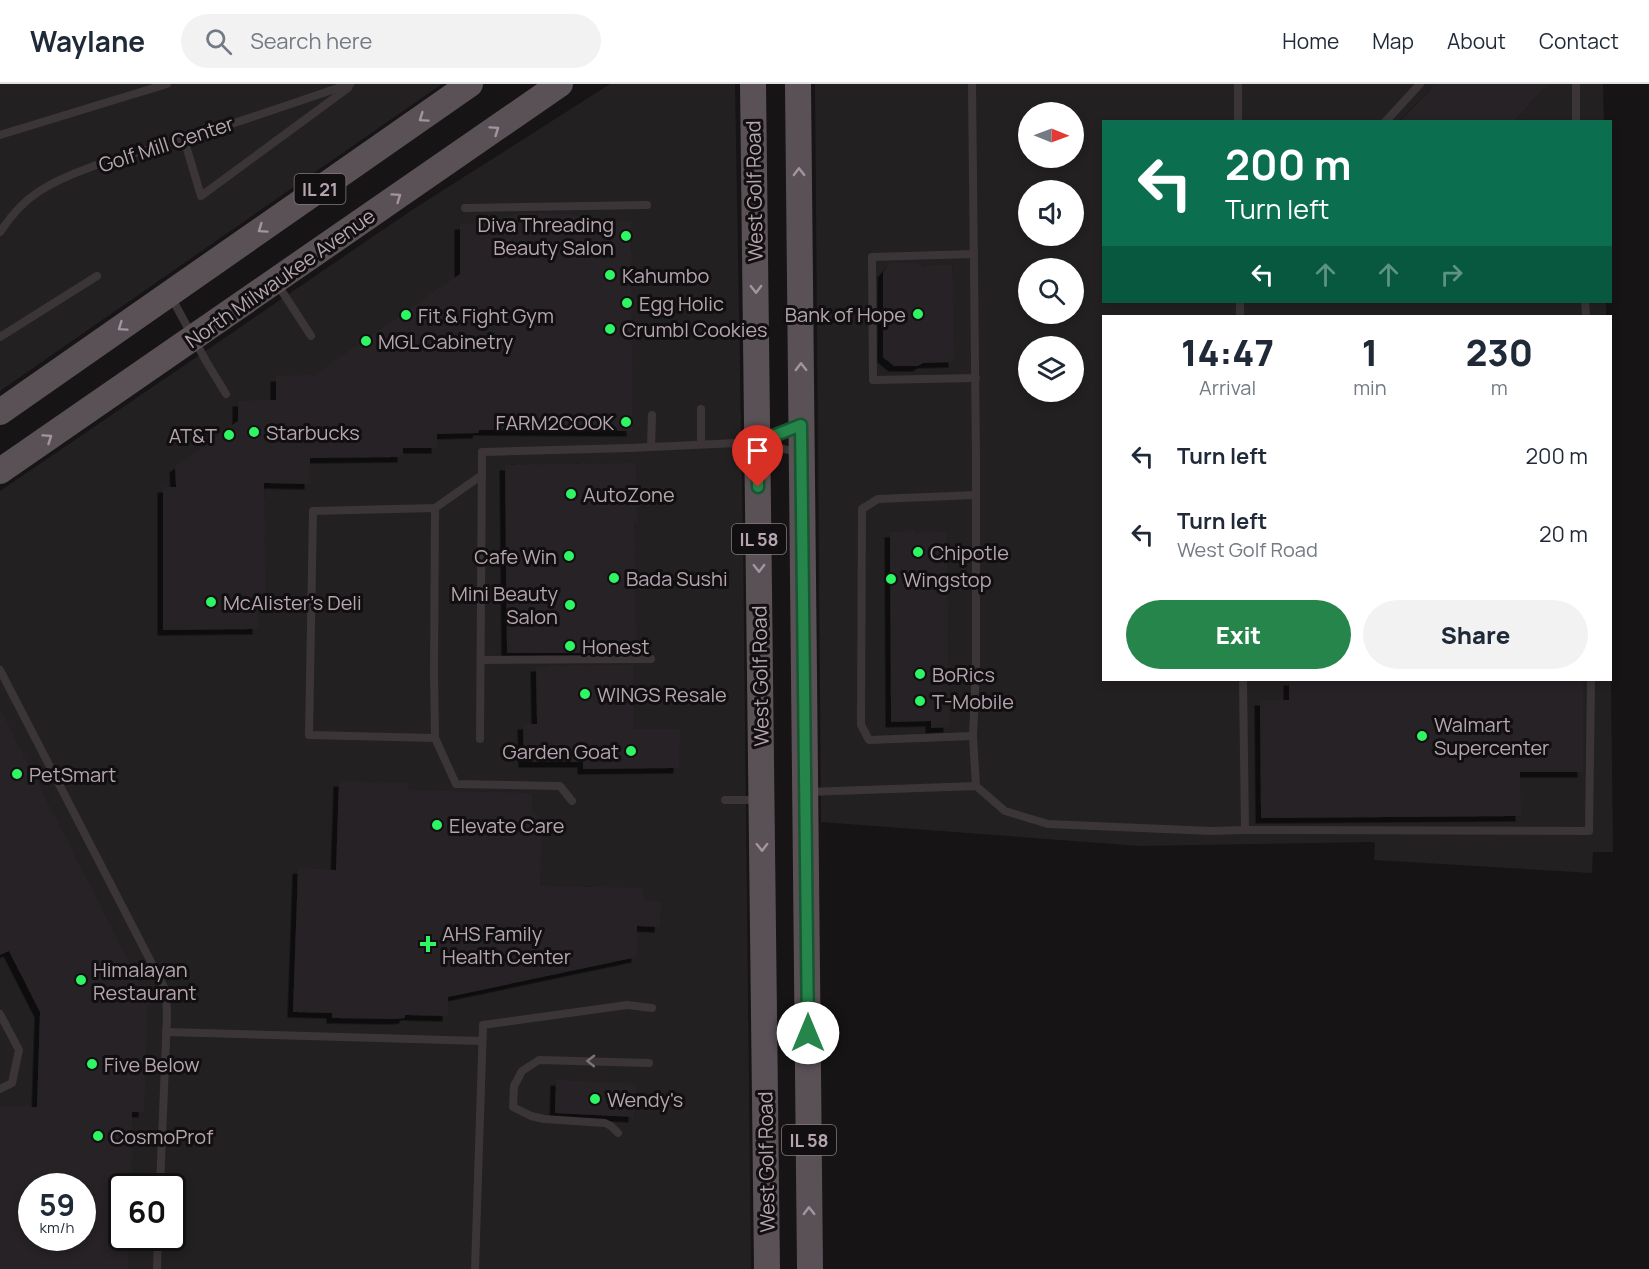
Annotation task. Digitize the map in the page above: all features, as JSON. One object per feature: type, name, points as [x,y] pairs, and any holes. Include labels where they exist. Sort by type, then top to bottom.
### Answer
[{"type":"main road","name":"IL 21","points":[[0,411],[470,84]]},
{"type":"main road","name":"North Milwaukee Avenue","points":[[0,471],[560,84]]},
{"type":"main road","name":"West Golf Road","points":[[753,84],[767,1269]]},
{"type":"main road","name":"IL 58","points":[[798,84],[810,1269]]},
{"type":"lane","points":[[0,135],[167,84]]},
{"type":"lane","points":[[184,139],[201,196],[351,84]]},
{"type":"lane","name":"Golf Mill Center","points":[[0,232],[7,221],[38,191],[85,169],[351,84]]},
{"type":"lane","points":[[972,84],[976,378],[976,667],[973,736],[976,786]]},
{"type":"lane","points":[[1238,84],[1238,120]]},
{"type":"lane","points":[[1387,120],[1420,84]]},
{"type":"lane","points":[[1576,84],[1576,120]]},
{"type":"lane","points":[[465,208],[647,205]]},
{"type":"lane","points":[[974,254],[872,257],[873,380],[976,378]]},
{"type":"lane","points":[[0,337],[98,276]]},
{"type":"lane","points":[[276,281],[311,336]]},
{"type":"lane","points":[[170,294],[226,394]]},
{"type":"lane","points":[[701,409],[701,444]]},
{"type":"lane","points":[[651,447],[652,415]]},
{"type":"lane","points":[[758,442],[801,425]]},
{"type":"lane","points":[[480,739],[482,452],[758,442],[802,453]]},
{"type":"lane","points":[[435,738],[309,735],[313,510],[435,508],[482,475]]},
{"type":"lane","points":[[973,736],[869,740],[861,725],[862,509],[878,499],[976,495]]},
{"type":"lane","points":[[435,508],[435,738],[456,784],[560,786],[572,801]]},
{"type":"lane","points":[[481,660],[651,659]]},
{"type":"lane","points":[[0,670],[165,989],[167,998],[161,1173]]},
{"type":"lane","points":[[1243,681],[1245,830]]},
{"type":"lane","points":[[806,792],[976,786],[1005,811],[1048,824],[1211,831],[1589,831],[1591,681]]},
{"type":"lane","points":[[725,800],[762,800]]},
{"type":"lane","points":[[475,1269],[483,1025],[627,1005],[652,1008]]},
{"type":"lane","points":[[0,1014],[19,1050],[12,1083],[0,1089]]},
{"type":"lane","points":[[166,1032],[482,1041]]},
{"type":"lane","points":[[618,1134],[605,1123],[531,1116],[513,1107],[514,1086],[522,1071],[539,1060],[649,1063]]},
{"type":"lane","points":[[157,1269],[158,1251]]},
{"type":"shaded area","points":[[0,84],[442,84],[0,391]]},
{"type":"shaded area","points":[[610,84],[735,84],[743,543],[751,1269],[0,1269],[0,491],[412,210]]},
{"type":"shaded area","points":[[815,84],[1603,84],[1604,120],[1102,120],[1102,303],[1606,303],[1606,315],[1102,315],[1102,681],[1611,681],[1613,852],[1593,852],[1592,873],[1374,860],[1375,843],[1140,846],[821,822]]},
{"type":"building","points":[[1436,84],[1548,84],[1515,120],[1401,120]]},
{"type":"building","points":[[527,213],[568,214],[588,218],[588,222],[631,221],[632,431],[479,430],[478,433],[437,434],[437,448],[403,448],[403,457],[310,458],[310,484],[264,483],[265,594],[257,594],[258,629],[163,630],[163,487],[176,487],[175,467],[238,421],[238,401],[276,400],[276,376],[314,375],[460,274],[460,224],[497,223],[497,218]]},
{"type":"building","name":"Bank of Hope","points":[[891,263],[918,263],[922,266],[952,265],[954,362],[894,366],[883,357],[883,272]]},
{"type":"building","points":[[636,463],[637,522],[634,522],[636,653],[507,653],[505,465]]},
{"type":"building","points":[[915,531],[915,533],[947,532],[949,727],[931,728],[931,721],[891,722],[890,532]]},
{"type":"building","points":[[633,665],[633,729],[680,729],[679,768],[583,769],[583,762],[524,762],[523,724],[537,724],[536,666]]},
{"type":"building","name":"Walmart Supercenter","points":[[1289,681],[1583,681],[1583,772],[1520,772],[1521,816],[1261,818],[1260,700],[1289,700]]},
{"type":"building","points":[[0,709],[148,1000],[144,1112],[132,1112],[131,1173],[108,1173],[108,1251],[129,1251],[128,1269],[0,1269],[0,1106],[37,1107],[40,1012],[9,951],[0,955]]},
{"type":"building","points":[[339,781],[409,783],[408,790],[532,793],[532,813],[538,814],[536,836],[541,836],[540,886],[643,888],[644,901],[661,902],[660,927],[637,926],[637,957],[448,997],[448,1016],[405,1015],[405,1018],[395,1019],[332,1018],[332,1013],[293,1012],[298,868],[336,870]]},
{"type":"building","name":"Wendy's","points":[[556,1080],[635,1084],[634,1117],[555,1113]]},
{"type":"place","name":"Diva Threading Beauty Salon","points":[[626,236]]},
{"type":"place","name":"Kahumbo","points":[[610,275]]},
{"type":"place","name":"Egg Holic","points":[[627,303]]},
{"type":"place","name":"Bank of Hope","points":[[918,314]]},
{"type":"place","name":"Fit & Fight Gym","points":[[406,315]]},
{"type":"place","name":"Crumbl Cookies","points":[[610,329]]},
{"type":"place","name":"MGL Cabinetry","points":[[366,341]]},
{"type":"place","name":"FARM2COOK","points":[[626,422]]},
{"type":"place","name":"Starbucks","points":[[254,432]]},
{"type":"place","name":"AT&T","points":[[229,435]]},
{"type":"place","name":"AutoZone","points":[[571,494]]},
{"type":"place","name":"Chipotle","points":[[918,552]]},
{"type":"place","name":"Cafe Win","points":[[569,556]]},
{"type":"place","name":"Bada Sushi","points":[[614,578]]},
{"type":"place","name":"Wingstop","points":[[891,579]]},
{"type":"place","name":"McAlister's Deli","points":[[211,602]]},
{"type":"place","name":"Mini Beauty Salon","points":[[570,605]]},
{"type":"place","name":"Honest","points":[[570,646]]},
{"type":"place","name":"BoRics","points":[[920,674]]},
{"type":"place","name":"WINGS Resale","points":[[585,694]]},
{"type":"place","name":"T-Mobile","points":[[920,701]]},
{"type":"place","name":"Walmart Supercenter","points":[[1422,736]]},
{"type":"place","name":"Garden Goat","points":[[631,751]]},
{"type":"place","name":"PetSmart","points":[[17,774]]},
{"type":"place","name":"Elevate Care","points":[[437,825]]},
{"type":"place","name":"AHS Family Health Center","points":[[428,944]]},
{"type":"place","name":"Himalayan Restaurant","points":[[81,980]]},
{"type":"place","name":"Five Below","points":[[92,1064]]},
{"type":"place","name":"Wendy's","points":[[595,1099]]},
{"type":"place","name":"CosmoProf","points":[[98,1136]]},
{"type":"route","points":[[758,487],[758,442],[801,425],[808,1033]]}]
